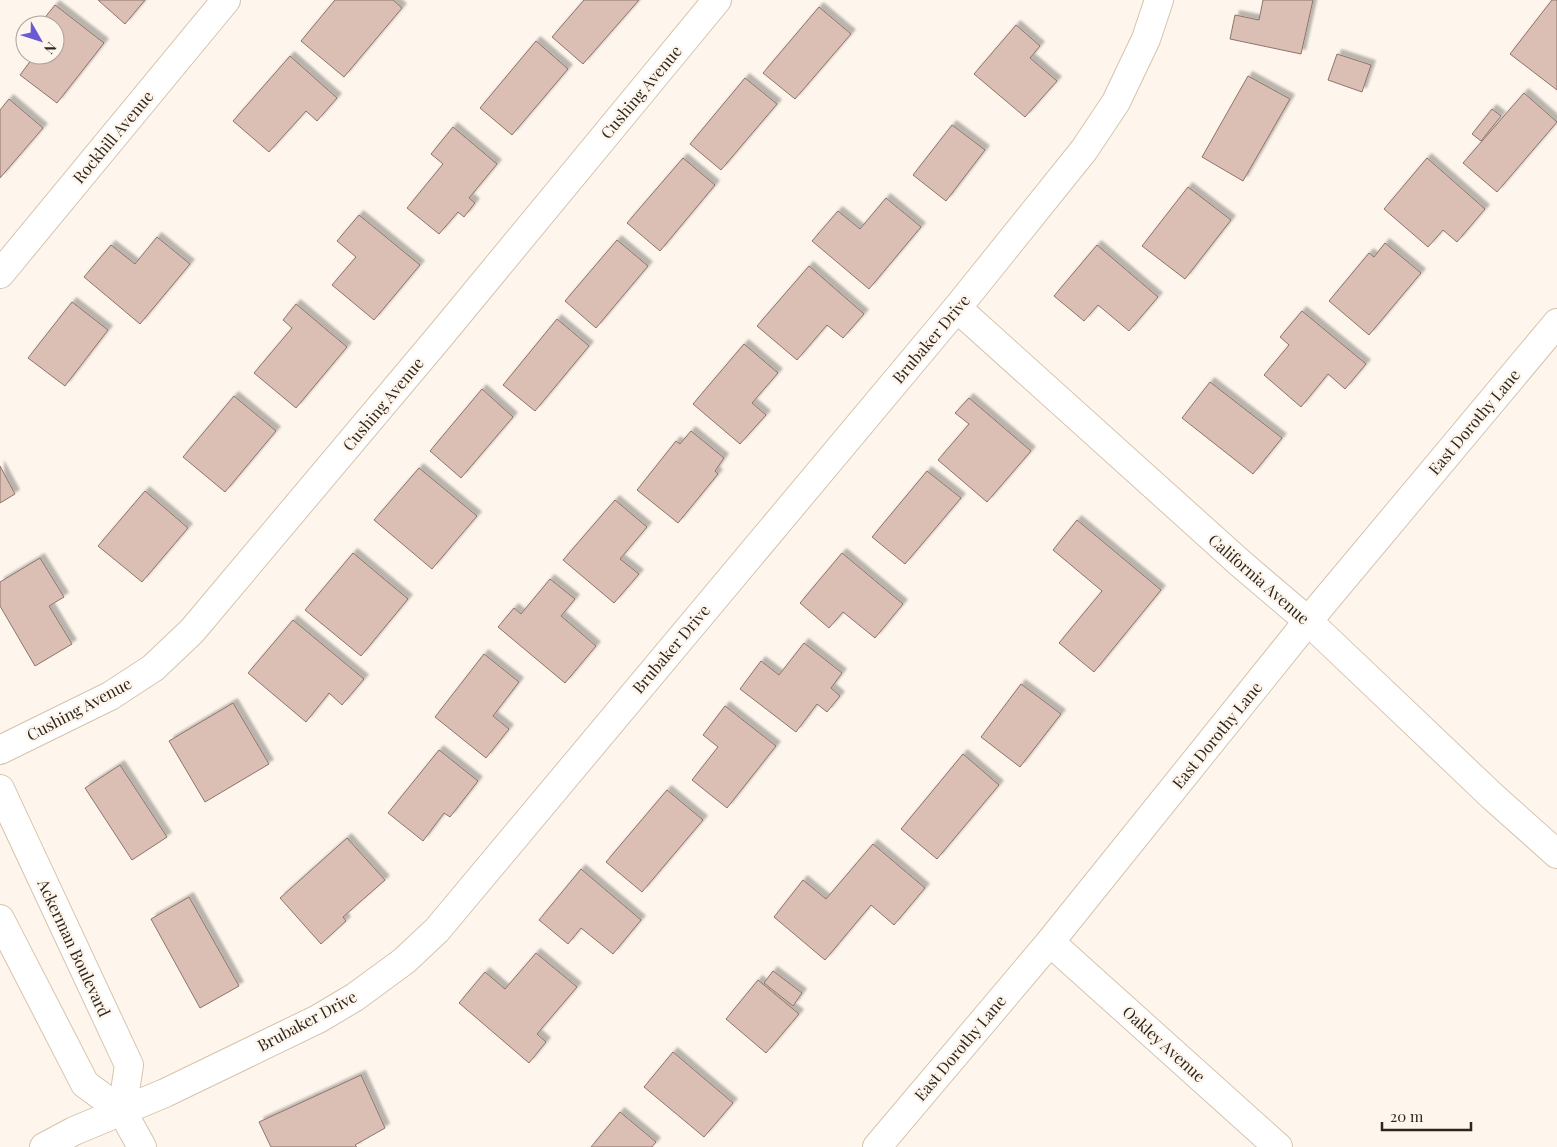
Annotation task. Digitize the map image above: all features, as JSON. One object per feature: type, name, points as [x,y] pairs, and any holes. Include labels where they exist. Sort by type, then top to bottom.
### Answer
[{"type":"street","name":"Rockhill Avenue","points":[[0,274],[226,0]]},
{"type":"street","name":"Cushing Avenue","points":[[0,750],[110,696],[153,668],[192,631],[440,336],[717,0]]},
{"type":"street","name":"Brubaker Drive","points":[[44,1147],[122,1110],[165,1093],[318,1019],[355,997],[404,960],[437,930],[957,308],[1090,142],[1121,93],[1146,39],[1159,0]]},
{"type":"street","name":"California Avenue","points":[[957,308],[1240,563],[1308,621],[1492,796],[1557,854]]},
{"type":"street","name":"East Dorothy Lane","points":[[877,1147],[1050,942],[1308,621],[1557,323]]},
{"type":"street","name":"Ackerman Boulevard","points":[[0,790],[129,1066],[122,1110]]},
{"type":"street","points":[[0,920],[85,1084],[122,1110],[142,1147]]},
{"type":"street","name":"Oakley Avenue","points":[[1050,942],[1278,1147]]},
{"type":"building","points":[[98,0],[145,0],[125,24]]},
{"type":"building","points":[[335,0],[393,0],[402,8],[344,77],[301,41]]},
{"type":"building","points":[[584,0],[639,0],[583,64],[552,37]]},
{"type":"building","points":[[1263,0],[1313,0],[1301,54],[1230,39],[1235,15],[1259,20]]},
{"type":"building","points":[[1552,0],[1557,0],[1557,90],[1510,54]]},
{"type":"building","points":[[55,5],[104,43],[57,103],[20,75],[28,65],[65,65],[65,15],[47,15]]},
{"type":"building","points":[[819,7],[851,34],[795,99],[763,73]]},
{"type":"building","points":[[1016,25],[1040,46],[1030,58],[1057,81],[1025,117],[974,74]]},
{"type":"building","points":[[536,41],[568,69],[512,135],[480,108]]},
{"type":"building","points":[[1337,54],[1371,65],[1362,92],[1328,80]]},
{"type":"building","points":[[290,56],[337,98],[317,121],[306,111],[269,152],[233,121]]},
{"type":"building","points":[[1248,76],[1290,99],[1243,181],[1202,157]]},
{"type":"building","points":[[745,78],[777,104],[721,170],[690,144]]},
{"type":"building","points":[[1524,93],[1557,122],[1497,192],[1463,163]]},
{"type":"building","points":[[9,99],[43,128],[0,178],[0,110]]},
{"type":"building","points":[[1492,109],[1501,116],[1481,141],[1472,134]]},
{"type":"building","points":[[952,125],[985,150],[946,201],[913,175]]},
{"type":"building","points":[[453,127],[497,164],[469,198],[475,203],[464,217],[458,212],[439,234],[407,208],[443,164],[431,154]]},
{"type":"building","points":[[683,158],[715,185],[660,251],[627,223]]},
{"type":"building","points":[[1427,158],[1485,209],[1457,242],[1443,230],[1428,247],[1384,209]]},
{"type":"building","points":[[1188,187],[1231,220],[1185,279],[1142,246]]},
{"type":"building","points":[[886,198],[921,227],[869,289],[812,241],[838,211],[860,229]]},
{"type":"building","points":[[359,215],[420,265],[374,320],[332,285],[356,257],[337,241]]},
{"type":"building","points":[[157,237],[190,264],[140,324],[84,277],[111,245],[135,264]]},
{"type":"building","points":[[617,240],[648,266],[596,328],[565,301]]},
{"type":"building","points":[[1385,243],[1421,273],[1369,335],[1329,301],[1369,253],[1374,257]]},
{"type":"building","points":[[1097,245],[1158,297],[1129,331],[1098,305],[1084,321],[1054,296]]},
{"type":"building","points":[[809,266],[864,314],[843,338],[827,325],[797,360],[757,326]]},
{"type":"building","points":[[72,302],[108,330],[65,386],[28,358]]},
{"type":"building","points":[[296,304],[347,347],[296,408],[254,373],[292,328],[283,320]]},
{"type":"building","points":[[1302,311],[1366,364],[1345,389],[1328,374],[1301,407],[1264,375],[1289,345],[1280,337]]},
{"type":"building","points":[[557,319],[589,346],[535,411],[503,385]]},
{"type":"building","points":[[744,344],[778,373],[752,403],[766,415],[740,444],[693,404]]},
{"type":"building","points":[[1210,382],[1282,438],[1253,474],[1182,418]]},
{"type":"building","points":[[482,389],[513,417],[461,478],[430,451]]},
{"type":"building","points":[[234,396],[276,431],[225,492],[183,457]]},
{"type":"building","points":[[969,398],[1031,451],[987,502],[938,460],[969,424],[955,413]]},
{"type":"building","points":[[691,431],[724,458],[715,471],[718,474],[678,523],[637,490],[676,441],[680,444]]},
{"type":"building","points":[[0,466],[15,494],[0,503]]},
{"type":"building","points":[[419,468],[477,516],[432,569],[374,520]]},
{"type":"building","points":[[927,471],[961,498],[905,564],[872,537]]},
{"type":"building","points":[[145,491],[188,528],[142,582],[98,546]]},
{"type":"building","points":[[615,500],[647,527],[620,559],[639,574],[614,603],[563,560]]},
{"type":"building","points":[[1077,520],[1161,590],[1094,672],[1059,643],[1102,591],[1053,550]]},
{"type":"building","points":[[353,553],[408,599],[361,656],[305,610]]},
{"type":"building","points":[[842,553],[903,604],[875,638],[843,612],[829,628],[800,603]]},
{"type":"building","points":[[40,558],[64,597],[49,606],[72,644],[35,666],[0,606],[0,582]]},
{"type":"building","points":[[550,579],[575,599],[561,616],[596,646],[565,683],[498,627],[514,608],[521,614]]},
{"type":"building","points":[[293,620],[364,679],[342,705],[329,693],[306,722],[248,673]]},
{"type":"building","points":[[804,643],[842,673],[831,688],[840,696],[827,712],[817,704],[796,732],[740,689],[761,661],[779,675]]},
{"type":"building","points":[[484,654],[519,682],[493,716],[509,729],[486,758],[435,717]]},
{"type":"building","points":[[1021,684],[1061,714],[1020,767],[981,737]]},
{"type":"building","points":[[233,703],[269,764],[205,802],[169,741]]},
{"type":"building","points":[[725,706],[776,746],[727,808],[692,780],[718,747],[703,735]]},
{"type":"building","points":[[439,750],[478,781],[450,817],[444,813],[423,841],[388,813]]},
{"type":"building","points":[[963,754],[999,785],[937,859],[901,829]]},
{"type":"building","points":[[120,765],[167,837],[132,860],[85,788]]},
{"type":"building","points":[[667,790],[703,820],[642,892],[606,862]]},
{"type":"building","points":[[347,838],[385,880],[343,917],[346,921],[321,944],[280,898]]},
{"type":"building","points":[[873,844],[925,888],[894,925],[871,905],[825,960],[774,917],[803,880],[826,899]]},
{"type":"building","points":[[581,869],[641,920],[613,954],[581,928],[568,944],[539,920]]},
{"type":"building","points":[[189,897],[239,986],[200,1008],[151,919]]},
{"type":"building","points":[[536,953],[577,987],[537,1034],[546,1042],[529,1063],[459,1003],[485,972],[505,989]]},
{"type":"building","points":[[773,971],[802,993],[793,1006],[764,983]]},
{"type":"building","points":[[758,980],[799,1014],[766,1053],[726,1019]]},
{"type":"building","points":[[673,1052],[733,1103],[704,1137],[644,1087]]},
{"type":"building","points":[[361,1075],[385,1128],[355,1145],[357,1147],[271,1147],[259,1122]]},
{"type":"building","points":[[620,1112],[656,1142],[652,1147],[591,1147]]}]
